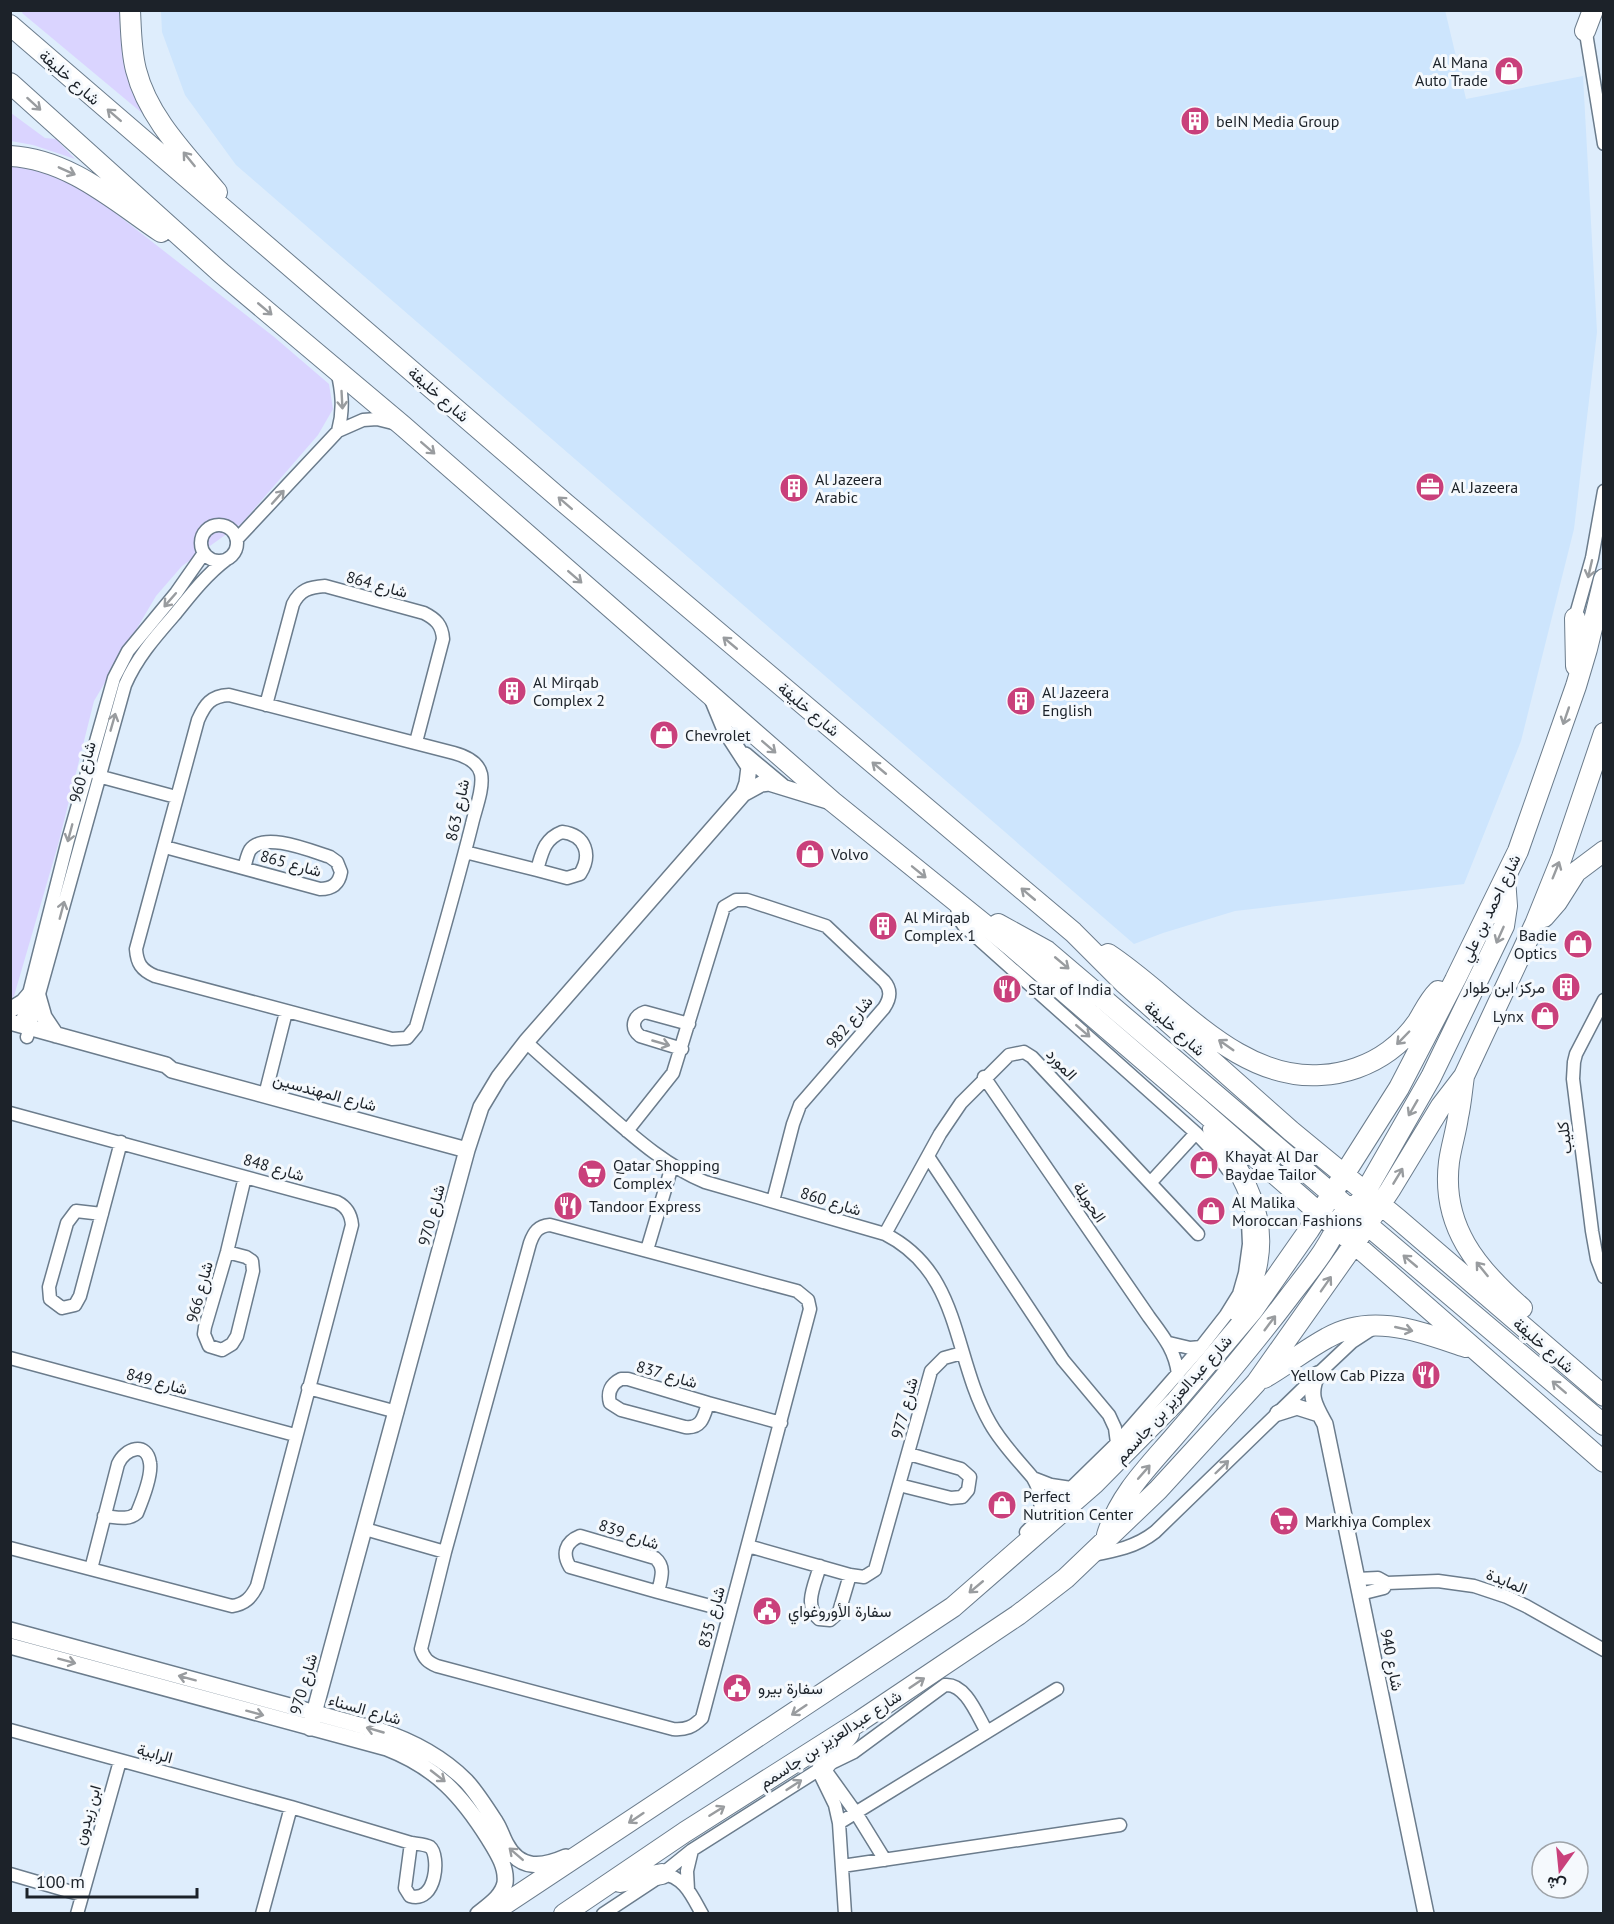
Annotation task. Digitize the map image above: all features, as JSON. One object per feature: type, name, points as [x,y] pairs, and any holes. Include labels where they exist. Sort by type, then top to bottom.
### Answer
[{"type":"main road","points":[[130,10],[136,70],[156,116],[254,236]]},
{"type":"main road","points":[[1586,32],[1593,10]]},
{"type":"main road","name":"شارع خليفة","points":[[10,25],[566,504],[1072,932],[1117,977],[1344,1176],[1353,1209],[1355,1243],[1604,1462]]},
{"type":"main road","name":"شارع خليفة","points":[[10,83],[220,272],[404,426],[833,802],[957,902],[1320,1213],[1353,1209],[1604,1396]]},
{"type":"main road","points":[[10,156],[51,164],[79,176],[220,272]]},
{"type":"main road","name":"شارع احمد بن علي","points":[[1344,1176],[1399,1088],[1505,877],[1535,808],[1576,686],[1604,579]]},
{"type":"main road","points":[[1575,618],[1576,686]]},
{"type":"main road","points":[[1353,1209],[1464,1076],[1534,924],[1562,857],[1604,733]]},
{"type":"main road","points":[[1534,924],[1552,909],[1581,867],[1604,851]]},
{"type":"main road","points":[[1105,1540],[1112,1519],[1131,1486],[1247,1352],[1311,1269],[1353,1209],[1431,1077],[1504,926],[1507,906],[1505,877]]},
{"type":"main road","points":[[957,902],[1047,951],[1353,1209],[1604,1425]]},
{"type":"main road","points":[[1072,932],[1117,960],[1230,1048],[1260,1065],[1282,1073],[1306,1076],[1337,1074],[1365,1065],[1388,1052],[1408,1034],[1434,995],[1455,980]]},
{"type":"main road","points":[[1464,1076],[1448,1171],[1450,1199],[1460,1234],[1474,1259],[1493,1283],[1604,1378]]},
{"type":"main road","points":[[1198,1107],[1237,1166],[1253,1200],[1260,1226],[1258,1264],[1249,1295],[1233,1326],[1207,1352]]},
{"type":"main road","name":"شارع عبدالعزيز بن جاسمم","points":[[490,1914],[953,1606],[1002,1565],[1094,1484],[1176,1401],[1207,1352],[1253,1310],[1320,1213]]},
{"type":"main road","name":"شارع عبدالعزيز بن جاسمم","points":[[564,1914],[685,1832],[860,1721],[1009,1621],[1066,1578],[1158,1490],[1256,1383],[1355,1243]]},
{"type":"main road","points":[[1256,1383],[1327,1338],[1346,1329],[1379,1324],[1402,1327],[1474,1350]]},
{"type":"main road","points":[[820,1768],[860,1721]]},
{"type":"main road","points":[[606,1886],[662,1874]]},
{"type":"street","points":[[1583,10],[1604,144]]},
{"type":"street","points":[[336,369],[342,393],[338,431]]},
{"type":"street","points":[[237,539],[338,431],[363,420],[377,419],[404,426]]},
{"type":"street","points":[[1575,618],[1588,578],[1604,491]]},
{"type":"street","points":[[221,525],[230,528],[237,539],[236,551],[227,559],[214,560],[204,553],[201,545],[206,530],[213,526],[221,525]]},
{"type":"street","name":"شارع 960","points":[[34,996],[68,840],[114,678],[128,651],[180,588],[204,553]]},
{"type":"street","name":"شارع 960","points":[[20,1028],[34,996],[121,695],[138,658],[206,577],[227,559]]},
{"type":"street","name":"شارع 864","points":[[266,705],[293,604],[304,589],[325,586],[424,613],[440,624],[443,639],[416,742]]},
{"type":"street","name":"شارع 863","points":[[229,695],[416,742],[465,756],[473,761],[481,773],[481,786],[465,852],[412,1034],[407,1038],[392,1039],[155,976],[145,972],[140,966],[136,958],[136,949],[198,720],[207,703],[220,696],[229,695]]},
{"type":"street","points":[[711,696],[725,730],[749,767],[743,794]]},
{"type":"street","points":[[741,752],[782,786]]},
{"type":"street","points":[[98,776],[176,797]]},
{"type":"street","points":[[743,794],[761,784],[782,786],[833,802]]},
{"type":"street","name":"شارع 970","points":[[312,1720],[467,1150],[481,1107],[499,1077],[526,1042],[743,794]]},
{"type":"street","points":[[465,852],[567,878],[580,874],[586,862],[586,849],[583,842],[571,833],[562,832],[554,835],[543,849],[537,870]]},
{"type":"street","name":"شارع 865","points":[[165,847],[320,889],[337,884],[341,872],[337,862],[330,857],[275,841],[261,843],[251,848],[244,868]]},
{"type":"street","name":"شارع 982","points":[[627,1131],[674,1073],[724,907],[736,900],[747,900],[826,926],[887,985],[890,996],[884,1008],[800,1105],[773,1201]]},
{"type":"street","points":[[957,902],[958,917],[964,926],[1196,1133],[1151,1182]]},
{"type":"street","points":[[10,1010],[34,996],[56,1035]]},
{"type":"street","name":"كليب","points":[[1604,1000],[1576,1054],[1573,1079],[1592,1232],[1597,1259],[1604,1277]]},
{"type":"street","points":[[265,1095],[286,1012]]},
{"type":"street","points":[[682,1049],[640,1036],[633,1027],[639,1014],[645,1012],[689,1024]]},
{"type":"street","name":"شارع المهندسين","points":[[20,1028],[56,1035],[166,1065],[172,1070]]},
{"type":"street","name":"شارع المهندسين","points":[[20,1028],[160,1070],[172,1070],[467,1150]]},
{"type":"street","name":"شارع 860","points":[[526,1042],[627,1131],[672,1166],[705,1182],[885,1234],[912,1251],[936,1280],[990,1424],[1033,1478],[1041,1497],[1039,1519]]},
{"type":"street","name":"المورد","points":[[885,1234],[951,1116],[984,1077],[1008,1054],[1024,1052],[1032,1057],[1198,1234]]},
{"type":"street","name":"الحويلة","points":[[984,1077],[1169,1344],[1177,1364],[1178,1374]]},
{"type":"street","name":"شارع 848","points":[[10,1113],[337,1202],[344,1206],[351,1217],[352,1225],[257,1586],[252,1596],[245,1602],[232,1606],[220,1604],[10,1548]]},
{"type":"street","name":"شارع عبدالعزيز بن جاسمم","points":[[1002,1565],[1039,1519],[1117,1443],[1178,1374],[1207,1352],[1239,1294],[1249,1244],[1249,1224],[1243,1199],[1234,1179],[1218,1156],[1196,1133]]},
{"type":"street","points":[[102,1214],[76,1211],[67,1223],[49,1287],[50,1299],[62,1308],[75,1305],[80,1296],[122,1142]]},
{"type":"street","points":[[929,1158],[1063,1360],[1109,1415],[1115,1428],[1117,1443]]},
{"type":"street","points":[[648,1250],[672,1166]]},
{"type":"street","name":"شارع 966","points":[[227,1252],[252,1261],[253,1271],[237,1336],[232,1344],[222,1350],[209,1346],[204,1335],[245,1176]]},
{"type":"street","name":"شارع 835","points":[[550,1225],[648,1250],[797,1291],[808,1300],[809,1318],[781,1423],[702,1718],[690,1728],[673,1729],[429,1662],[423,1656],[421,1649],[445,1552],[533,1235],[543,1226],[550,1225]]},
{"type":"street","points":[[1090,1555],[1118,1551],[1144,1541],[1352,1342],[1379,1324]]},
{"type":"street","points":[[1169,1344],[1207,1352]]},
{"type":"street","name":"شارع 977","points":[[850,1575],[864,1576],[875,1570],[931,1371],[944,1358],[962,1353]]},
{"type":"street","name":"شارع 849","points":[[10,1358],[295,1435]]},
{"type":"street","name":"شارع 940","points":[[1318,1374],[1312,1385],[1312,1393],[1325,1424],[1426,1914]]},
{"type":"street","name":"شارع 837","points":[[708,1403],[702,1420],[690,1428],[621,1410],[610,1403],[608,1397],[611,1386],[628,1378],[781,1423]]},
{"type":"street","points":[[308,1388],[397,1412]]},
{"type":"street","points":[[1278,1413],[1297,1407],[1319,1414]]},
{"type":"street","points":[[1109,1415],[1136,1422]]},
{"type":"street","points":[[91,1569],[104,1516],[120,1459],[129,1450],[136,1449],[145,1452],[149,1457],[150,1470],[137,1513],[132,1518],[104,1516]]},
{"type":"street","name":"شارع 977","points":[[899,1485],[951,1498],[962,1497],[968,1490],[970,1477],[961,1469],[909,1454]]},
{"type":"street","points":[[1033,1478],[1051,1485],[1071,1488]]},
{"type":"street","points":[[365,1529],[445,1552]]},
{"type":"street","name":"شارع 839","points":[[658,1592],[662,1568],[660,1562],[655,1558],[586,1536],[575,1538],[566,1547],[566,1560],[570,1567],[658,1592],[729,1611]]},
{"type":"street","points":[[748,1546],[819,1566],[850,1575],[839,1612],[831,1620],[819,1619],[811,1611],[810,1604],[819,1566]]},
{"type":"street","name":"المايدة","points":[[1358,1586],[1384,1588],[1387,1583],[1454,1582],[1489,1590],[1536,1611],[1604,1650]]},
{"type":"street","name":"شارع السناء","points":[[10,1630],[312,1720]]},
{"type":"street","name":"شارع السناء","points":[[10,1646],[312,1720],[397,1736],[431,1753],[469,1784],[491,1829],[501,1862],[505,1882],[496,1900],[478,1914]]},
{"type":"street","name":"شارع عبدالعزيز بن جاسمم","points":[[603,1914],[662,1874],[692,1850],[820,1768],[854,1752],[945,1685],[951,1685],[963,1691],[987,1732]]},
{"type":"street","points":[[839,1823],[1057,1689]]},
{"type":"street","name":"الرابية","points":[[10,1730],[291,1806],[411,1843]]},
{"type":"street","name":"ابن زيدون","points":[[77,1914],[120,1761]]},
{"type":"street","points":[[820,1768],[856,1813],[885,1860]]},
{"type":"street","points":[[820,1768],[839,1823],[844,1914]]},
{"type":"street","points":[[262,1914],[291,1806]]},
{"type":"street","points":[[842,1866],[1120,1825]]},
{"type":"street","name":"شارع السناء","points":[[491,1829],[522,1860],[537,1866],[589,1850]]},
{"type":"street","points":[[688,1890],[687,1871],[692,1850]]},
{"type":"street","points":[[10,1874],[82,1895]]},
{"type":"street","points":[[662,1874],[676,1878],[688,1890],[702,1914]]},
{"type":"shaded area","points":[[24,10],[120,11],[128,63],[148,118],[22,13]]},
{"type":"shaded area","points":[[1445,10],[1466,99],[1583,76],[1597,332],[1574,529],[1521,741],[1464,884],[1235,911],[1134,944],[236,165],[185,95],[162,32],[161,11]]},
{"type":"shaded area","points":[[11,113],[45,138],[56,139],[75,159],[33,145],[11,141]]},
{"type":"shaded area","points":[[11,162],[69,177],[273,336],[329,384],[333,409],[318,435],[242,523],[182,566],[156,596],[94,701],[58,845],[14,996],[11,999]]},
{"type":"place","name":"Al Mana Auto Trade","points":[[1509,71]]},
{"type":"place","name":"beIN Media Group","points":[[1195,121]]},
{"type":"place","name":"Al Jazeera","points":[[1430,487]]},
{"type":"place","name":"Al Jazeera Arabic","points":[[794,488]]},
{"type":"place","name":"Al Mirqab Complex 2","points":[[512,691]]},
{"type":"place","name":"Al Jazeera English","points":[[1021,701]]},
{"type":"place","name":"Chevrolet","points":[[664,735]]},
{"type":"place","name":"Volvo","points":[[810,854]]},
{"type":"place","name":"Al Mirqab Complex 1","points":[[883,926]]},
{"type":"place","name":"Badie Optics","points":[[1578,944]]},
{"type":"place","name":"مركز ابن طوار","points":[[1566,987]]},
{"type":"place","name":"Star of India","points":[[1007,989]]},
{"type":"place","name":"Lynx","points":[[1545,1016]]},
{"type":"place","name":"Khayat Al Dar Baydae Tailor","points":[[1204,1165]]},
{"type":"place","name":"Qatar Shopping Complex","points":[[592,1174]]},
{"type":"place","name":"Tandoor Express","points":[[568,1206]]},
{"type":"place","name":"Al Malika Moroccan Fashions","points":[[1211,1211]]},
{"type":"place","name":"Yellow Cab Pizza","points":[[1426,1375]]},
{"type":"place","name":"Perfect Nutrition Center","points":[[1002,1505]]},
{"type":"place","name":"Markhiya Complex","points":[[1284,1521]]},
{"type":"place","name":"سفارة الأوروغواي","points":[[767,1611]]},
{"type":"place","name":"سفارة بيرو","points":[[737,1688]]}]
